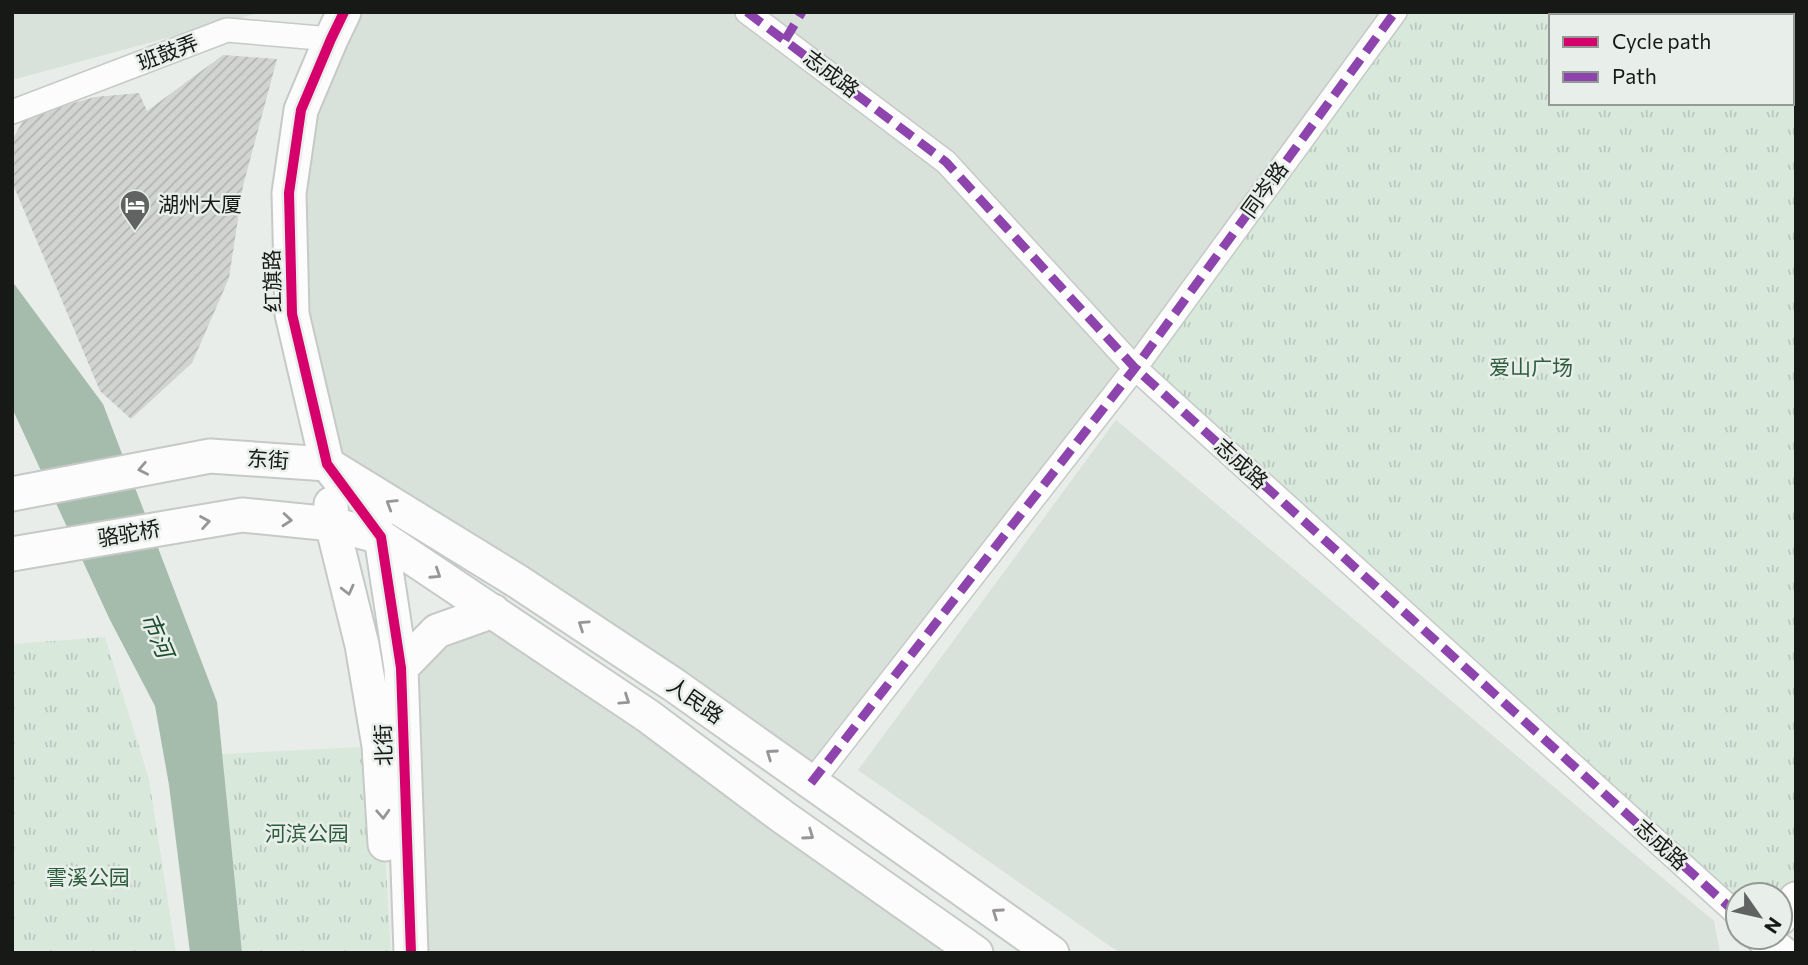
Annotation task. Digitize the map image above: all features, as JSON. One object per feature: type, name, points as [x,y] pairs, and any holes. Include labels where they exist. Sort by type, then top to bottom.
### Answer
[{"type":"main road","name":"红旗路","points":[[338,25],[301,110],[289,193],[292,314],[327,464],[381,537]]},
{"type":"main road","name":"东街","points":[[12,494],[210,456],[327,464]]},
{"type":"main road","name":"北街","points":[[327,464],[332,524],[362,645],[379,746],[391,953]]},
{"type":"main road","name":"人民路","points":[[327,464],[517,581],[674,685],[1052,953]]},
{"type":"main road","name":"骆驼桥","points":[[14,554],[242,515],[332,524]]},
{"type":"main road","name":"人民路","points":[[332,524],[381,537],[493,611],[648,716],[783,817],[976,953]]},
{"type":"main road","name":"北街","points":[[381,537],[401,668],[411,953]]},
{"type":"main road","points":[[401,668],[437,631],[493,611]]},
{"type":"street","name":"志成路","points":[[747,12],[946,162],[1135,368],[1724,902]]},
{"type":"street","name":"同岑路","points":[[811,783],[1135,368],[1395,12]]},
{"type":"street","name":"班鼓弄","points":[[12,112],[227,30],[338,25]]},
{"type":"shaded area","points":[[12,12],[262,12],[12,80]]},
{"type":"shaded area","points":[[344,12],[1395,12],[811,783],[327,464],[289,193]]},
{"type":"shaded area","points":[[1116,420],[1714,921],[1720,953],[1120,953],[858,770]]},
{"type":"shaded area","points":[[493,611],[976,953],[411,953],[401,668]]},
{"type":"green space","name":"爱山广场","points":[[1395,12],[1796,12],[1796,899],[1794,881],[1724,881],[1724,902],[1135,368]]},
{"type":"green space","name":"霅溪公园","points":[[105,637],[149,779],[176,953],[12,953],[12,644]]},
{"type":"green space","name":"河滨公园","points":[[379,746],[391,953],[242,953],[222,754]]},
{"type":"water","name":"市河","points":[[12,281],[103,404],[217,702],[242,953],[190,953],[169,785],[155,706],[110,620],[12,408]]},
{"type":"building","name":"湖州大厦","points":[[223,55],[277,59],[243,186],[229,278],[192,363],[131,419],[100,391],[12,182],[12,140],[26,116],[95,97],[139,93],[147,111]]},
{"type":"marked path","points":[[747,12],[946,162],[1135,368],[1724,902]]},
{"type":"marked path","points":[[785,40],[802,12]]},
{"type":"marked path","points":[[811,783],[1135,368],[1395,12]]},
{"type":"cycle path","points":[[344,12],[301,110],[289,193],[292,314],[327,464],[381,537],[401,668],[411,953]]},
{"type":"place","name":"湖州大厦","points":[[135,232]]}]
